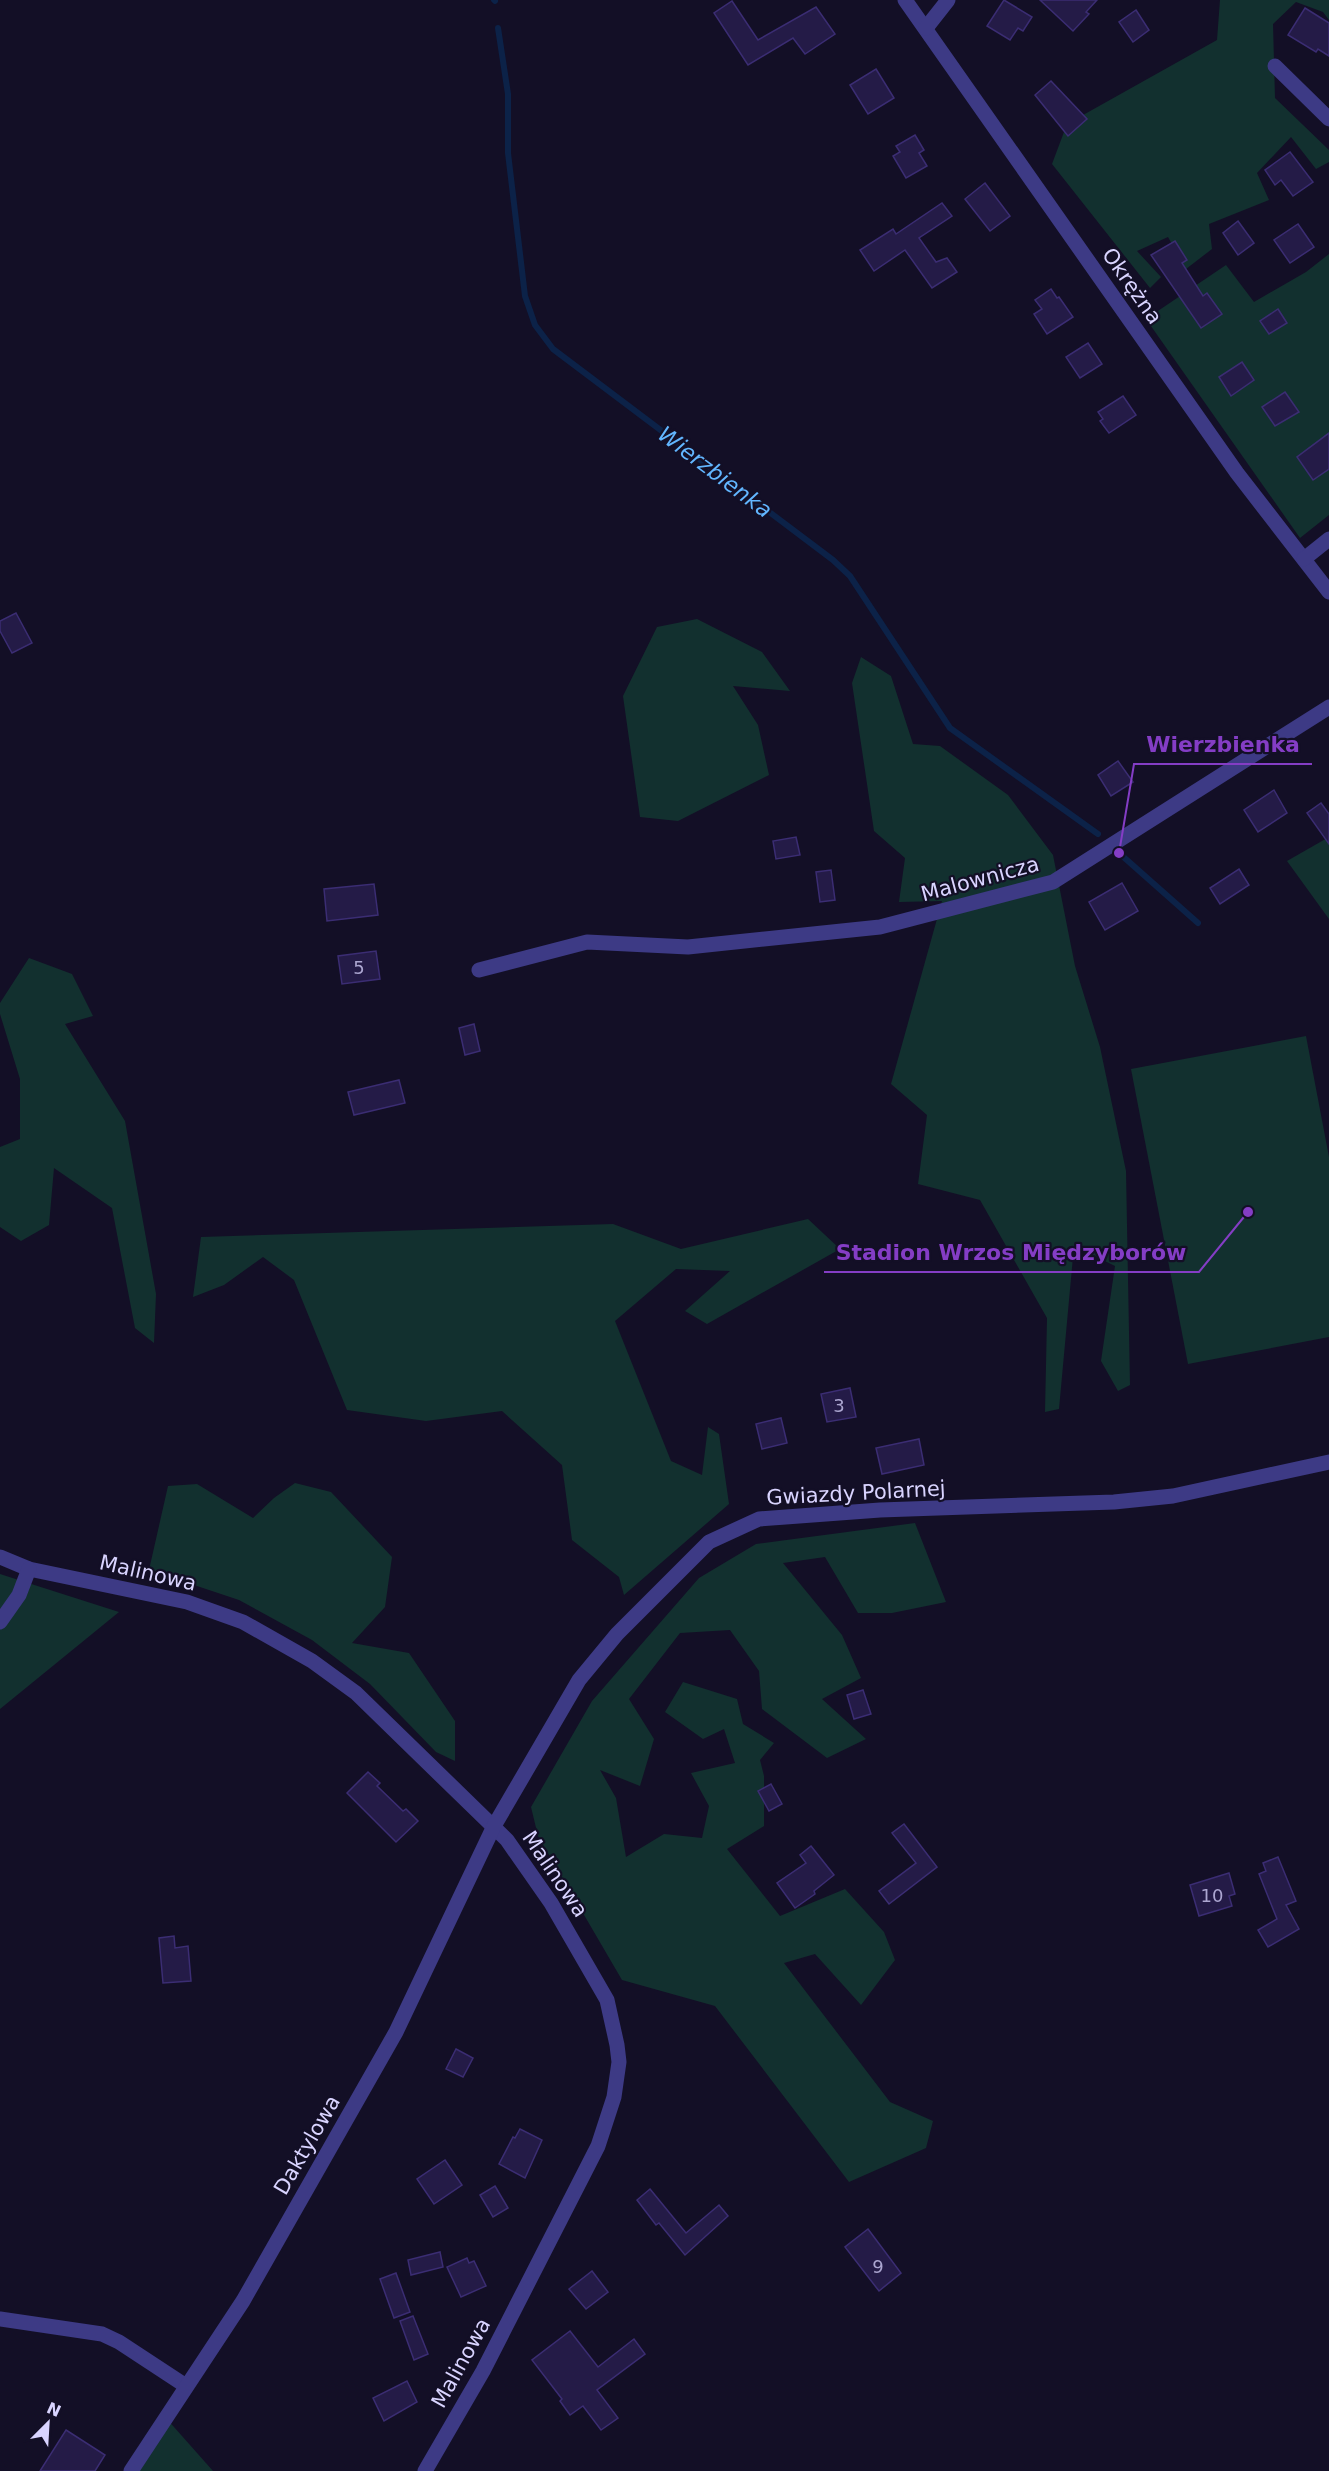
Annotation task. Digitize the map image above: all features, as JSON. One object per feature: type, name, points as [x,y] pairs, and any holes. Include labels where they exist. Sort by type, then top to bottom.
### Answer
[{"type":"street","name":"Okrężna","points":[[905,0],[1238,473],[1329,592]]},
{"type":"street","points":[[926,28],[948,0]]},
{"type":"street","points":[[1275,66],[1329,119]]},
{"type":"street","points":[[1304,559],[1329,539]]},
{"type":"street","name":"Malownicza","points":[[479,970],[580,942],[688,947],[880,927],[1053,882],[1329,707]]},
{"type":"street","name":"Gwiazdy Polarnej","points":[[494,1826],[579,1680],[617,1634],[709,1542],[759,1519],[880,1510],[1114,1502],[1173,1496],[1329,1462]]},
{"type":"street","name":"Malinowa","points":[[0,1557],[29,1569],[187,1602],[243,1622],[312,1661],[356,1693],[507,1840],[551,1903],[607,2000],[619,2062],[614,2097],[598,2145],[483,2371],[425,2471]]},
{"type":"street","points":[[0,1622],[19,1595],[29,1569]]},
{"type":"street","name":"Daktylowa","points":[[131,2471],[243,2301],[396,2032],[494,1826]]},
{"type":"street","points":[[0,2319],[102,2334],[119,2342],[186,2386]]},
{"type":"green space","points":[[1220,0],[1329,0],[1329,20],[1323,12],[1296,2],[1273,24],[1275,98],[1329,150],[1329,162],[1316,169],[1291,137],[1257,173],[1269,200],[1209,224],[1212,249],[1186,269],[1168,237],[1137,251],[1161,277],[1150,288],[1052,164],[1067,124],[1217,40]]},
{"type":"green space","points":[[1329,254],[1329,515],[1300,538],[1146,319],[1226,265],[1254,302],[1306,272]]},
{"type":"green space","points":[[697,619],[762,652],[790,691],[733,686],[758,725],[769,775],[678,821],[640,817],[623,696],[657,627]]},
{"type":"green space","points":[[861,657],[891,676],[913,744],[940,746],[1008,795],[1053,855],[1075,966],[1100,1047],[1126,1171],[1130,1385],[1118,1391],[1101,1361],[1115,1266],[1074,1246],[1059,1409],[1045,1412],[1047,1318],[980,1200],[918,1184],[927,1115],[891,1084],[942,901],[899,902],[905,858],[874,831],[852,683]]},
{"type":"green space","points":[[1329,837],[1329,919],[1287,861]]},
{"type":"green space","points":[[29,958],[72,974],[93,1016],[65,1024],[125,1121],[156,1294],[154,1343],[135,1328],[112,1208],[54,1168],[49,1225],[21,1241],[0,1227],[0,1147],[20,1139],[20,1079],[0,1014],[0,1003]]},
{"type":"green space","points":[[1306,1036],[1329,1157],[1329,1337],[1188,1364],[1131,1069]]},
{"type":"green space","points":[[808,1219],[840,1249],[707,1324],[685,1311],[730,1271],[676,1269],[615,1321],[671,1461],[702,1475],[708,1427],[719,1434],[729,1504],[624,1595],[619,1577],[572,1540],[562,1465],[502,1411],[426,1421],[347,1410],[294,1280],[263,1257],[224,1285],[193,1297],[201,1237],[613,1224],[681,1249]]},
{"type":"green space","points":[[295,1483],[331,1492],[392,1557],[385,1607],[352,1643],[409,1653],[455,1721],[455,1761],[436,1752],[370,1684],[312,1640],[239,1600],[149,1570],[168,1486],[197,1484],[253,1518],[274,1498]]},
{"type":"green space","points":[[915,1523],[946,1602],[892,1613],[858,1613],[825,1557],[783,1563],[842,1635],[861,1678],[822,1699],[866,1739],[827,1758],[762,1709],[759,1671],[730,1630],[680,1633],[629,1699],[654,1739],[640,1786],[600,1770],[616,1798],[626,1857],[664,1834],[702,1838],[709,1806],[691,1773],[735,1763],[724,1729],[703,1739],[665,1712],[683,1682],[737,1699],[743,1724],[774,1743],[760,1760],[764,1776],[764,1826],[727,1849],[780,1916],[845,1889],[884,1932],[895,1960],[861,2005],[815,1954],[784,1963],[890,2102],[933,2121],[926,2148],[849,2182],[715,2006],[622,1980],[538,1836],[531,1807],[592,1701],[699,1578],[756,1544]]},
{"type":"green space","points":[[0,1574],[119,1612],[0,1709]]},
{"type":"green space","points":[[166,2418],[213,2471],[133,2471]]},
{"type":"building","points":[[1004,0],[1032,17],[1023,31],[1018,28],[1010,40],[987,26]]},
{"type":"building","points":[[1040,0],[1097,0],[1086,12],[1089,14],[1073,31]]},
{"type":"building","points":[[732,1],[758,40],[816,7],[835,34],[805,54],[793,38],[748,65],[714,13]]},
{"type":"building","points":[[1305,8],[1329,23],[1329,56],[1318,49],[1316,52],[1288,35]]},
{"type":"building","points":[[1136,10],[1149,30],[1133,42],[1119,22]]},
{"type":"building","points":[[876,69],[894,98],[868,114],[850,85]]},
{"type":"building","points":[[1051,81],[1087,119],[1068,136],[1035,95]]},
{"type":"building","points":[[915,135],[924,150],[919,153],[927,166],[906,178],[893,156],[900,152],[896,146]]},
{"type":"building","points":[[1290,152],[1313,182],[1293,196],[1281,180],[1275,185],[1265,170]]},
{"type":"building","points":[[985,183],[1010,216],[990,231],[965,199]]},
{"type":"building","points":[[942,203],[952,216],[919,238],[936,262],[947,258],[957,272],[932,288],[905,250],[874,271],[860,250],[893,229],[896,234]]},
{"type":"building","points":[[1238,221],[1254,243],[1238,255],[1223,233]]},
{"type":"building","points":[[1298,224],[1314,247],[1290,263],[1274,240]]},
{"type":"building","points":[[1175,241],[1187,260],[1182,263],[1203,296],[1207,293],[1222,314],[1201,328],[1151,255]]},
{"type":"building","points":[[1051,289],[1073,317],[1047,334],[1034,314],[1042,309],[1035,300]]},
{"type":"building","points":[[1278,309],[1287,323],[1269,334],[1260,321]]},
{"type":"building","points":[[1088,343],[1102,364],[1080,378],[1066,357]]},
{"type":"building","points":[[1242,362],[1254,380],[1231,396],[1219,377]]},
{"type":"building","points":[[1285,392],[1299,412],[1275,426],[1262,407]]},
{"type":"building","points":[[1123,396],[1136,415],[1109,433],[1100,421],[1103,419],[1098,412]]},
{"type":"building","points":[[1329,433],[1329,469],[1313,480],[1297,457]]},
{"type":"building","points":[[16,613],[32,643],[12,653],[0,631],[0,621]]},
{"type":"building","points":[[1118,761],[1133,782],[1111,796],[1098,775]]},
{"type":"building","points":[[1274,790],[1287,813],[1258,832],[1244,810]]},
{"type":"building","points":[[1321,803],[1329,814],[1329,844],[1307,813]]},
{"type":"building","points":[[796,837],[800,855],[776,859],[773,841]]},
{"type":"building","points":[[1239,869],[1249,885],[1220,904],[1210,888]]},
{"type":"building","points":[[831,870],[835,900],[820,902],[816,872]]},
{"type":"building","points":[[1122,883],[1138,911],[1105,930],[1089,902]]},
{"type":"building","points":[[374,884],[378,915],[327,921],[324,889]]},
{"type":"building","points":[[376,951],[380,979],[342,984],[338,956]]},
{"type":"building","points":[[474,1024],[480,1051],[465,1055],[459,1028]]},
{"type":"building","points":[[399,1080],[405,1103],[354,1115],[348,1092]]},
{"type":"building","points":[[850,1388],[856,1417],[827,1422],[821,1394]]},
{"type":"building","points":[[781,1418],[787,1443],[762,1449],[756,1424]]},
{"type":"building","points":[[919,1439],[924,1465],[882,1474],[876,1448]]},
{"type":"building","points":[[863,1690],[871,1714],[854,1719],[847,1695]]},
{"type":"building","points":[[368,1772],[380,1783],[377,1786],[403,1811],[406,1809],[418,1821],[396,1842],[347,1793]]},
{"type":"building","points":[[771,1784],[782,1804],[769,1811],[758,1791]]},
{"type":"building","points":[[904,1824],[937,1867],[889,1904],[879,1891],[916,1863],[892,1833]]},
{"type":"building","points":[[811,1846],[834,1875],[814,1891],[815,1894],[795,1908],[777,1883],[806,1863],[800,1855]]},
{"type":"building","points":[[1278,1857],[1296,1901],[1286,1905],[1299,1929],[1268,1947],[1258,1930],[1277,1919],[1259,1874],[1266,1871],[1263,1863]]},
{"type":"building","points":[[1229,1873],[1235,1894],[1229,1896],[1232,1906],[1199,1916],[1190,1885]]},
{"type":"building","points":[[174,1936],[175,1948],[188,1946],[191,1981],[163,1983],[159,1938]]},
{"type":"building","points":[[456,2049],[473,2058],[463,2077],[446,2069]]},
{"type":"building","points":[[520,2129],[542,2140],[525,2178],[499,2164],[513,2137],[515,2138]]},
{"type":"building","points":[[445,2160],[462,2185],[434,2204],[417,2179]]},
{"type":"building","points":[[495,2186],[508,2208],[493,2217],[480,2195]]},
{"type":"building","points":[[650,2189],[686,2233],[719,2205],[728,2216],[685,2255],[659,2223],[656,2225],[637,2200]]},
{"type":"building","points":[[868,2229],[901,2273],[879,2291],[845,2247]]},
{"type":"building","points":[[440,2252],[443,2267],[411,2275],[408,2260]]},
{"type":"building","points":[[467,2258],[469,2263],[474,2261],[486,2286],[461,2297],[447,2267]]},
{"type":"building","points":[[592,2271],[608,2292],[586,2309],[569,2289]]},
{"type":"building","points":[[396,2273],[410,2312],[394,2318],[380,2279]]},
{"type":"building","points":[[413,2316],[428,2354],[414,2360],[400,2321]]},
{"type":"building","points":[[570,2331],[598,2367],[634,2339],[645,2354],[597,2390],[618,2418],[601,2430],[583,2406],[570,2415],[560,2401],[562,2399],[532,2360]]},
{"type":"building","points":[[407,2381],[417,2402],[384,2421],[373,2398]]},
{"type":"building","points":[[66,2430],[105,2455],[95,2471],[40,2471]]},
{"type":"waterway","name":"Wierzbienka","points":[[498,28],[508,94],[508,153],[525,296],[535,325],[553,349],[833,560],[850,576],[950,728],[1098,834]]},
{"type":"waterway","name":"Wierzbienka","points":[[1119,853],[1198,923]]},
{"type":"place","name":"Wierzbienka","points":[[1119,853]]},
{"type":"place","name":"Stadion Wrzos Międzyborów","points":[[1248,1212]]}]
